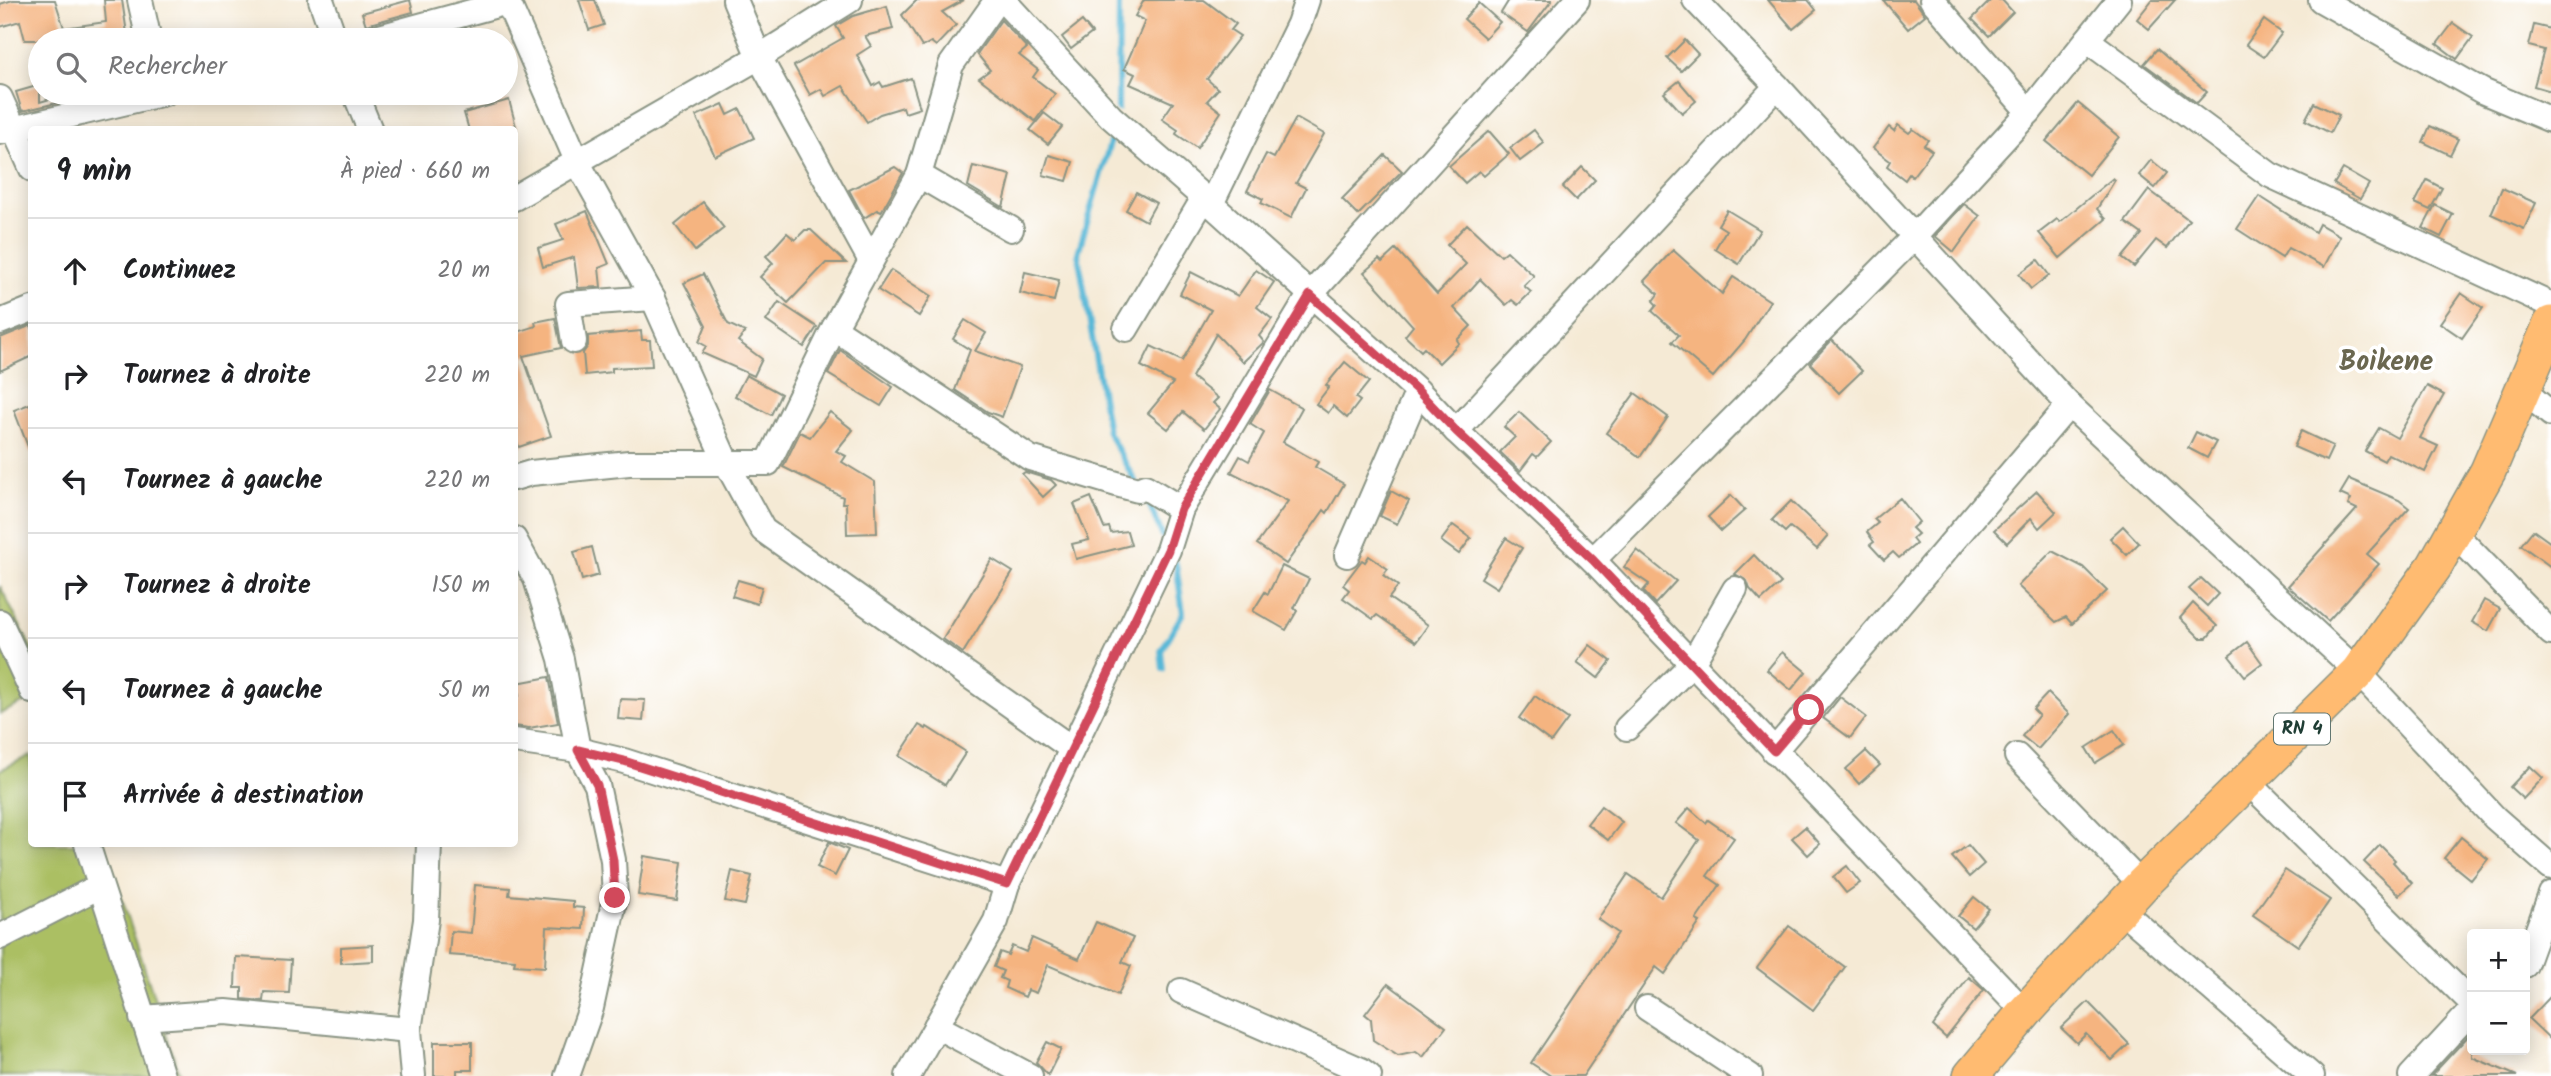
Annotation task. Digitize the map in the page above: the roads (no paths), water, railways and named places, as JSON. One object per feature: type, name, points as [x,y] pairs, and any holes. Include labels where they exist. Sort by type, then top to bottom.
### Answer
[{"type":"highway","name":"RN 4","points":[[1971,1076],[2025,1012],[2131,897],[2358,672],[2434,567],[2488,471],[2551,324]]},
{"type":"street","points":[[141,0],[147,28]]},
{"type":"street","points":[[321,0],[331,28]]},
{"type":"street","points":[[735,0],[759,57],[871,261]]},
{"type":"street","points":[[518,196],[759,57],[850,0]]},
{"type":"street","points":[[518,477],[531,473],[629,463],[768,463],[834,328],[919,175],[951,65],[997,0]]},
{"type":"street","points":[[1003,0],[1111,117],[1418,391],[1456,431],[1593,560],[2025,1012]]},
{"type":"street","points":[[1126,329],[1208,201],[1299,24],[1307,0]]},
{"type":"street","points":[[908,1076],[996,921],[1007,884],[1168,550],[1181,509],[1310,295],[1577,0]]},
{"type":"street","points":[[1695,0],[2070,405],[2358,672],[2495,818],[2551,867]]},
{"type":"street","points":[[1932,0],[2029,112]]},
{"type":"street","points":[[1593,560],[1915,236],[2029,112],[2119,0]]},
{"type":"street","points":[[2321,0],[2482,91],[2551,120]]},
{"type":"street","points":[[411,28],[508,1],[578,163],[653,298],[726,462],[763,530],[1071,748]]},
{"type":"street","points":[[2087,40],[2270,175],[2551,305]]},
{"type":"street","points":[[1456,431],[1777,86]]},
{"type":"street","points":[[0,98],[7,130],[28,163]]},
{"type":"street","points":[[7,130],[112,105]]},
{"type":"street","points":[[360,105],[367,126]]},
{"type":"street","points":[[919,175],[1011,229]]},
{"type":"street","points":[[574,341],[568,304],[653,298]]},
{"type":"street","points":[[0,323],[28,311]]},
{"type":"street","points":[[834,328],[1030,458],[1134,487],[1181,509]]},
{"type":"street","points":[[2522,390],[2551,414]]},
{"type":"street","points":[[1347,555],[1418,391]]},
{"type":"street","points":[[1774,751],[2070,405]]},
{"type":"street","points":[[2453,532],[2551,633]]},
{"type":"street","points":[[518,546],[536,579],[561,659],[578,750],[597,785],[613,860],[615,898],[591,1008],[567,1076]]},
{"type":"street","points":[[1628,728],[1692,664],[1735,589]]},
{"type":"street","points":[[0,622],[28,682]]},
{"type":"street","points":[[518,742],[578,750],[624,761],[1007,884]]},
{"type":"street","points":[[2017,756],[2131,897],[2312,1076]]},
{"type":"street","points":[[2248,782],[2467,998]]},
{"type":"street","points":[[88,847],[162,1076]]},
{"type":"street","points":[[413,1076],[409,1030],[426,920],[429,847]]},
{"type":"street","points":[[0,937],[100,886]]},
{"type":"street","points":[[2530,951],[2551,894]]},
{"type":"street","points":[[1181,991],[1361,1070],[1369,1076]]},
{"type":"street","points":[[1647,1008],[1751,1076]]},
{"type":"street","points":[[142,1018],[226,1012],[409,1030]]},
{"type":"street","points":[[2411,1076],[2467,1015]]},
{"type":"street","points":[[936,1026],[1030,1076]]},
{"type":"waterway","points":[[1118,109],[1119,0]]},
{"type":"waterway","points":[[1114,129],[1078,253],[1108,432],[1135,481]]},
{"type":"waterway","points":[[1147,499],[1163,537]]},
{"type":"waterway","points":[[1163,669],[1161,651],[1183,613],[1176,564],[1172,557]]},
{"type":"district","name":"Boikene","points":[[2386,362]]}]
